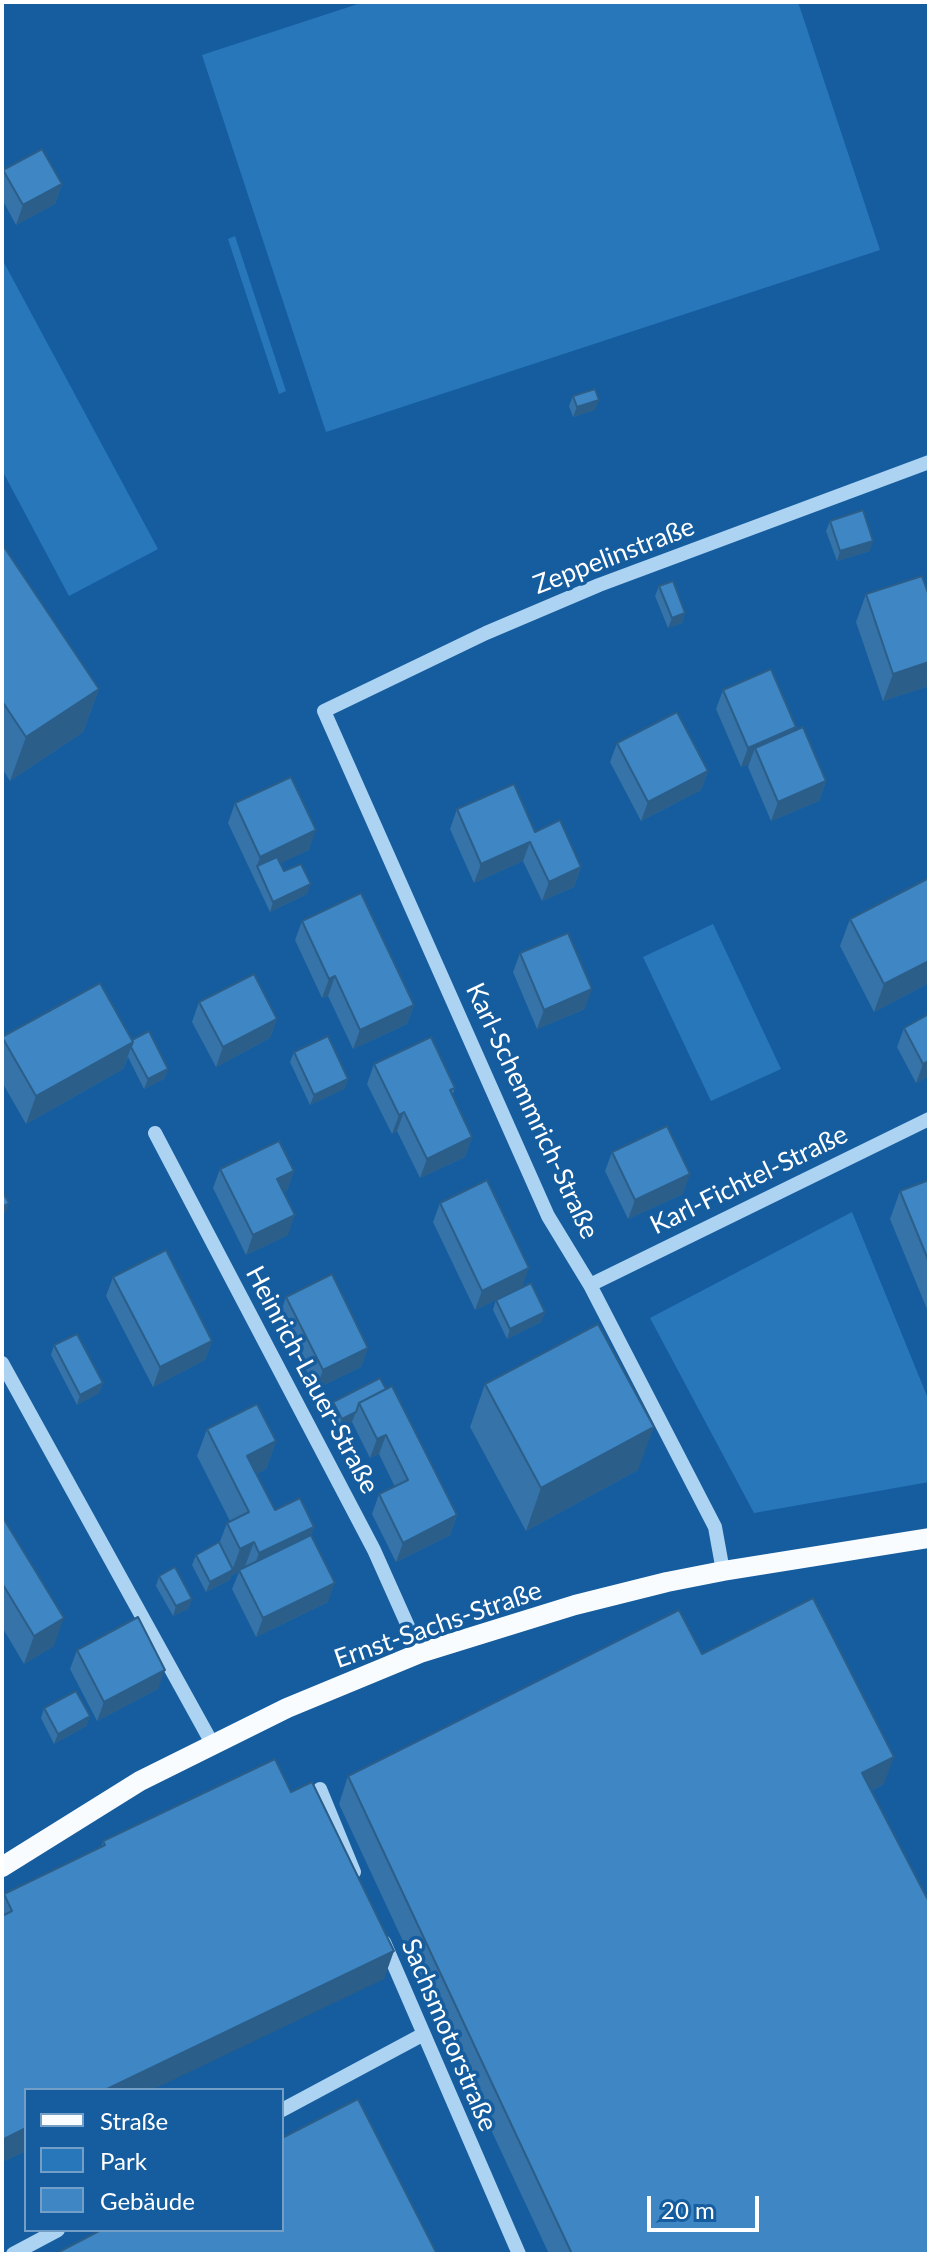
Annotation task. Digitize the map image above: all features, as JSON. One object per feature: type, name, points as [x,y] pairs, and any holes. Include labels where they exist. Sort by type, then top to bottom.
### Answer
[{"type":"main road","name":"Ernst-Sachs-Straße","points":[[2,1867],[140,1781],[287,1708],[420,1653],[575,1605],[723,1571],[929,1538]]},
{"type":"street","name":"Zeppelinstraße","points":[[324,711],[486,633],[599,585],[929,462]]},
{"type":"street","name":"Karl-Schemmrich-Straße","points":[[324,711],[548,1216],[590,1285],[715,1527],[723,1571]]},
{"type":"street","name":"Karl-Fichtel-Straße","points":[[590,1285],[929,1119]]},
{"type":"street","name":"Heinrich-Lauer-Straße","points":[[155,1133],[374,1550],[420,1653]]},
{"type":"street","points":[[2,1363],[213,1745]]},
{"type":"street","points":[[320,1789],[362,1890]]},
{"type":"street","name":"Sachsmotorstraße","points":[[380,1934],[519,2254]]},
{"type":"street","points":[[284,2109],[422,2035]]},
{"type":"street","points":[[13,2254],[54,2232]]},
{"type":"green space","points":[[364,2],[798,2],[880,250],[326,432],[202,55]]},
{"type":"green space","points":[[235,236],[286,391],[279,394],[228,239]]},
{"type":"green space","points":[[2,259],[158,549],[69,596],[2,470]]},
{"type":"green space","points":[[713,924],[781,1069],[711,1101],[643,957]]},
{"type":"green space","points":[[852,1212],[929,1401],[929,1482],[754,1513],[650,1318]]},
{"type":"building","points":[[42,149],[62,184],[23,205],[3,170]]},
{"type":"building","points":[[595,389],[599,400],[577,407],[573,396]]},
{"type":"building","points":[[863,510],[873,541],[840,551],[830,521]]},
{"type":"building","points":[[2,544],[99,689],[26,737],[2,701]]},
{"type":"building","points":[[922,576],[929,596],[929,662],[893,674],[866,594]]},
{"type":"building","points":[[673,581],[685,613],[672,618],[659,586]]},
{"type":"building","points":[[771,669],[796,727],[748,748],[723,690]]},
{"type":"building","points":[[677,712],[708,771],[648,802],[617,743]]},
{"type":"building","points":[[803,727],[826,781],[778,802],[755,748]]},
{"type":"building","points":[[291,777],[316,830],[260,857],[235,803]]},
{"type":"building","points":[[514,784],[535,832],[560,820],[581,867],[549,882],[530,842],[481,864],[457,809]]},
{"type":"building","points":[[277,857],[284,871],[301,864],[311,884],[273,902],[257,866]]},
{"type":"building","points":[[929,878],[929,961],[884,984],[850,919]]},
{"type":"building","points":[[361,893],[414,1005],[360,1030],[335,976],[329,979],[302,921]]},
{"type":"building","points":[[568,933],[592,989],[544,1010],[520,953]]},
{"type":"building","points":[[254,974],[277,1019],[223,1047],[199,1002]]},
{"type":"building","points":[[100,983],[133,1042],[36,1096],[2,1037]]},
{"type":"building","points":[[929,1014],[929,1061],[923,1064],[904,1028]]},
{"type":"building","points":[[149,1031],[168,1069],[148,1079],[131,1047],[132,1040]]},
{"type":"building","points":[[328,1036],[348,1079],[314,1095],[294,1052]]},
{"type":"building","points":[[431,1037],[455,1088],[450,1090],[472,1137],[427,1159],[404,1112],[399,1115],[374,1064]]},
{"type":"building","points":[[667,1126],[690,1174],[635,1200],[612,1152]]},
{"type":"building","points":[[279,1141],[294,1171],[277,1179],[295,1215],[253,1235],[220,1169]]},
{"type":"building","points":[[487,1180],[529,1268],[482,1291],[440,1203]]},
{"type":"building","points":[[929,1180],[929,1262],[900,1191]]},
{"type":"building","points":[[2,1191],[9,1203],[2,1207]]},
{"type":"building","points":[[166,1250],[212,1341],[160,1367],[113,1277]]},
{"type":"building","points":[[332,1274],[368,1348],[323,1370],[286,1297]]},
{"type":"building","points":[[531,1283],[545,1312],[510,1329],[496,1300]]},
{"type":"building","points":[[598,1324],[654,1427],[541,1488],[485,1384]]},
{"type":"building","points":[[77,1334],[103,1383],[80,1395],[54,1345]]},
{"type":"building","points":[[380,1378],[386,1389],[359,1403],[356,1412],[342,1419],[333,1402]]},
{"type":"building","points":[[392,1386],[457,1515],[403,1543],[379,1494],[408,1480],[386,1435],[377,1439],[359,1403]]},
{"type":"building","points":[[257,1404],[276,1441],[247,1456],[275,1510],[300,1498],[314,1527],[259,1553],[254,1542],[240,1549],[227,1523],[249,1512],[207,1429]]},
{"type":"building","points":[[2,1516],[64,1618],[34,1636],[2,1583]]},
{"type":"building","points":[[311,1535],[335,1583],[263,1618],[239,1570]]},
{"type":"building","points":[[219,1542],[233,1570],[210,1582],[196,1555]]},
{"type":"building","points":[[175,1567],[192,1599],[176,1606],[159,1576]]},
{"type":"building","points":[[813,1598],[894,1757],[862,1773],[929,1902],[929,2254],[572,2254],[348,1776],[679,1610],[702,1654]]},
{"type":"building","points":[[138,1617],[165,1670],[104,1702],[77,1650]]},
{"type":"building","points":[[76,1691],[90,1716],[58,1734],[44,1708]]},
{"type":"building","points":[[275,1759],[291,1792],[312,1782],[394,1951],[109,2088],[24,2088],[24,2129],[2,2140],[2,1916],[12,1911],[4,1894],[105,1845],[103,1841]]},
{"type":"building","points":[[358,2099],[437,2254],[55,2254],[97,2232],[284,2232],[284,2137]]}]
